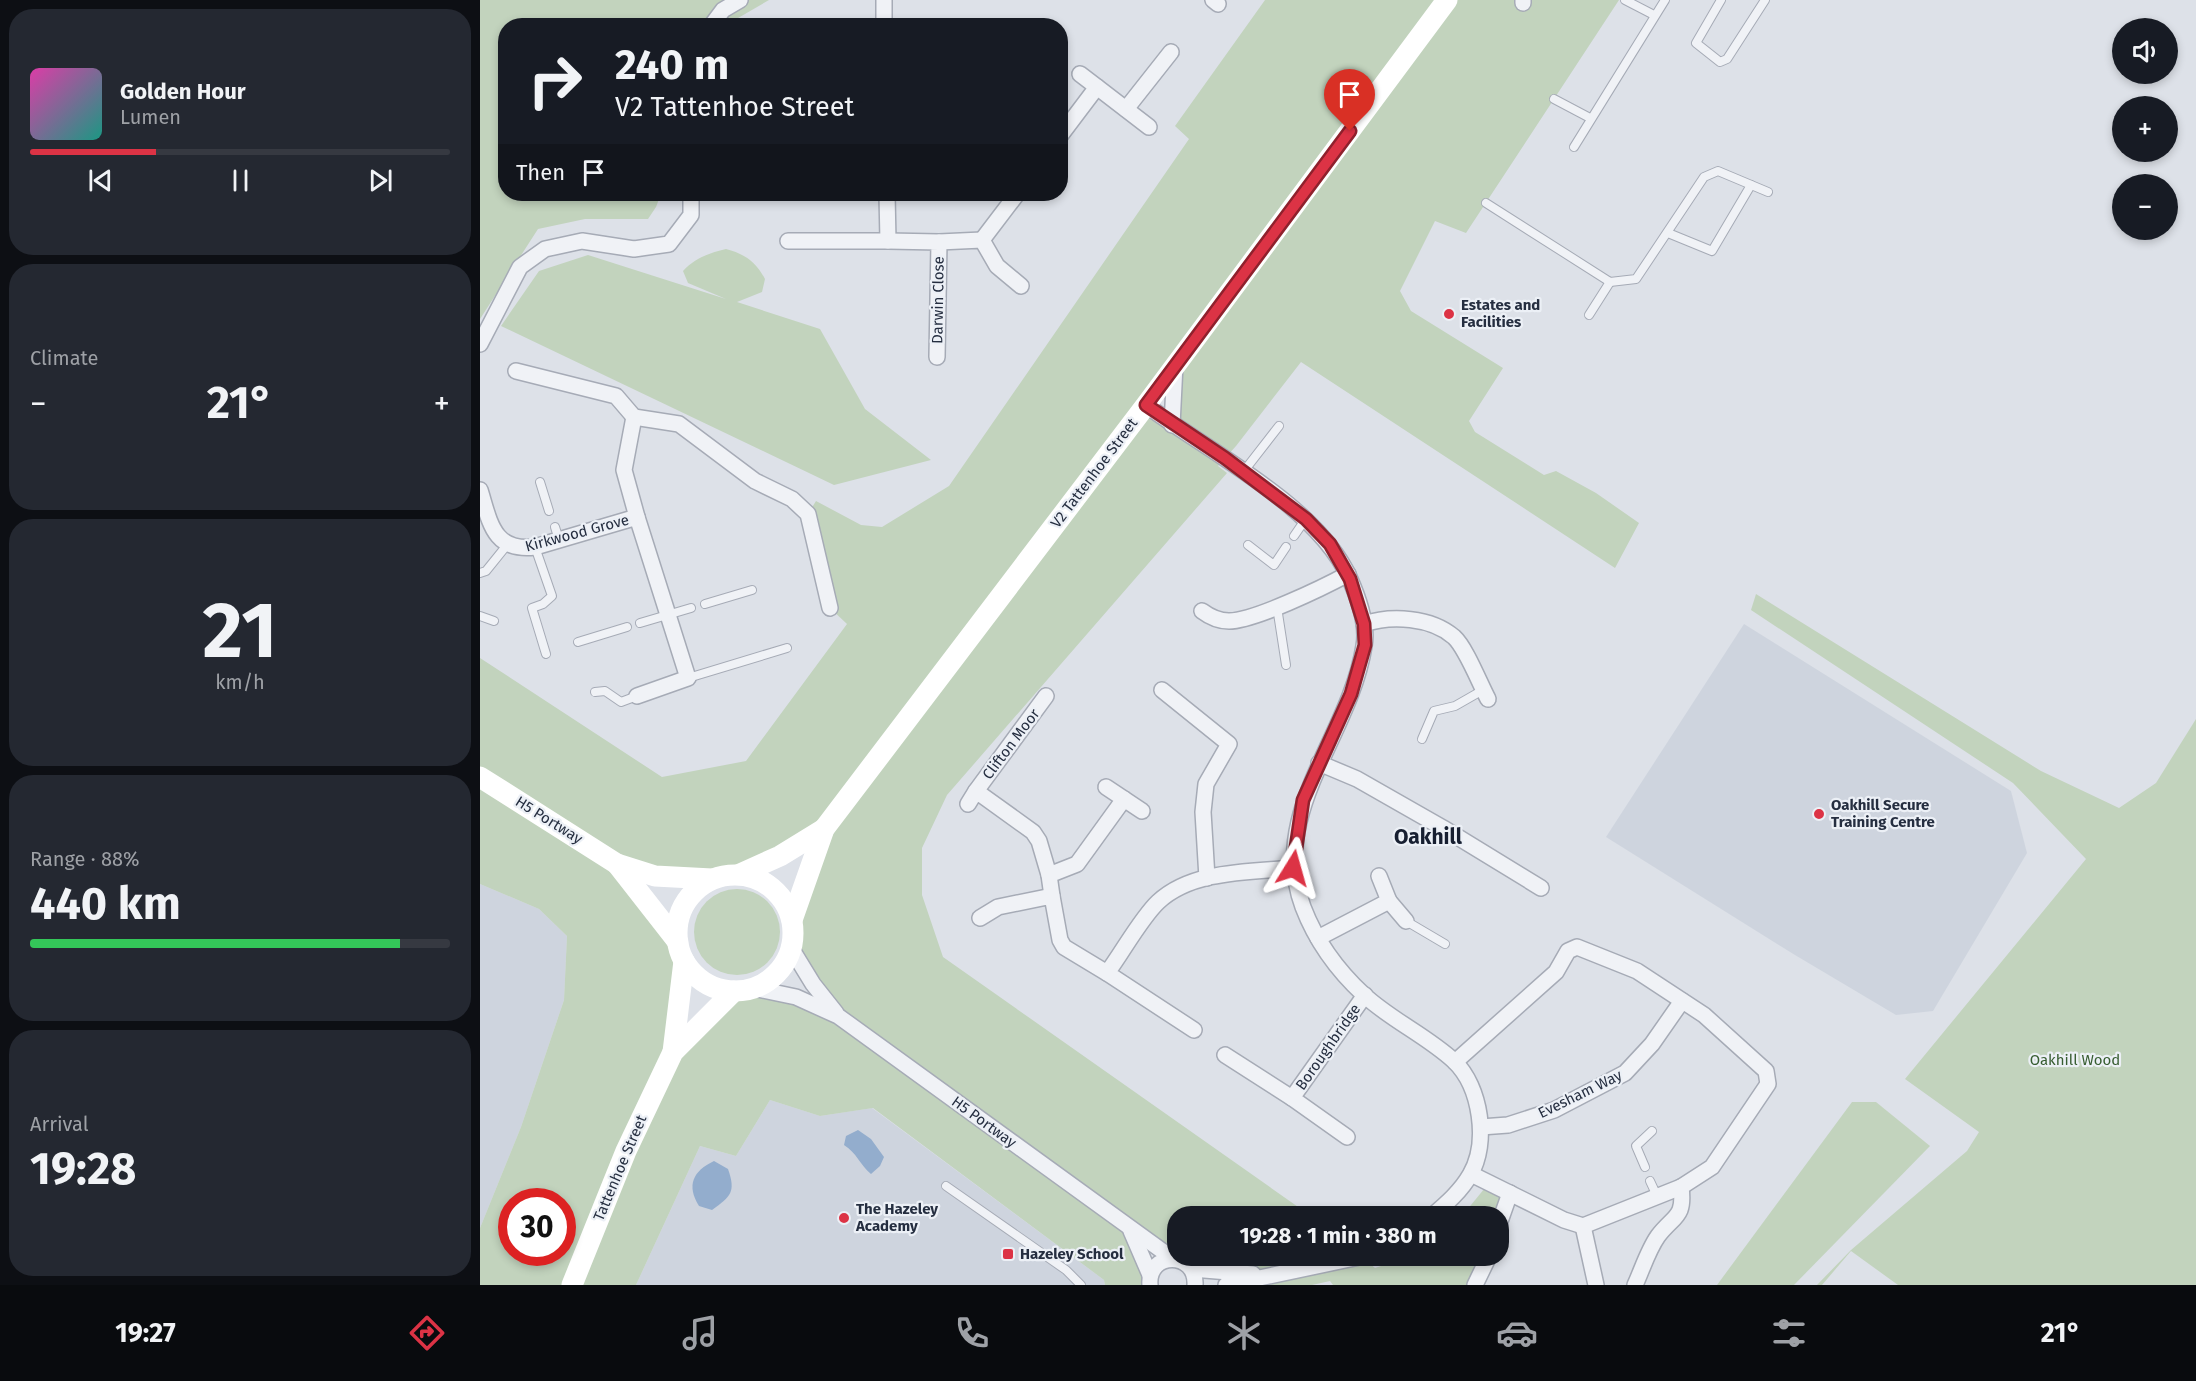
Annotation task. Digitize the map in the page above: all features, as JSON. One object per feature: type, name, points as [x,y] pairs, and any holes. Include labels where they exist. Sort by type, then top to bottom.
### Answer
[{"type":"street","points":[[717,18],[723,10],[740,0]]},
{"type":"street","points":[[884,0],[884,18]]},
{"type":"street","name":"V2 Tattenhoe Street","points":[[792,920],[824,829],[1146,405],[1447,0]]},
{"type":"street","points":[[1126,109],[1171,52]]},
{"type":"street","points":[[1080,74],[1149,127]]},
{"type":"street","points":[[1068,125],[1097,87]]},
{"type":"street","points":[[480,344],[520,267],[545,249],[582,241],[634,249],[669,244],[691,215],[691,201]]},
{"type":"street","points":[[887,201],[888,241]]},
{"type":"street","points":[[1012,201],[982,240],[997,266],[1021,286]]},
{"type":"street","name":"Darwin Close","points":[[788,242],[982,240]]},
{"type":"street","name":"Darwin Close","points":[[937,357],[939,242]]},
{"type":"street","points":[[1172,425],[1175,365]]},
{"type":"street","points":[[516,371],[616,396],[634,417],[679,424],[755,482],[792,499],[808,514],[830,608]]},
{"type":"street","points":[[1146,405],[1306,519],[1330,544],[1348,574],[1364,624],[1365,645],[1351,694],[1303,800],[1293,868],[1303,907],[1318,938],[1335,964],[1365,995],[1455,1062],[1469,1083],[1478,1107],[1480,1127],[1471,1174],[1443,1206]]},
{"type":"street","name":"Kirkwood Grove","points":[[634,417],[624,470],[688,678]]},
{"type":"street","name":"Kirkwood Grove","points":[[480,490],[492,530],[507,545],[520,549],[535,547],[557,533],[638,517]]},
{"type":"street","points":[[1202,611],[1210,617],[1229,621],[1277,607],[1348,574]]},
{"type":"street","points":[[1364,624],[1377,619],[1392,619],[1438,626],[1455,638],[1486,694]]},
{"type":"street","points":[[637,696],[688,678]]},
{"type":"street","points":[[1162,690],[1229,744],[1206,784],[1203,812],[1207,878]]},
{"type":"street","name":"Clifton Moor","points":[[1046,696],[972,797],[1034,832],[1040,841],[1049,875],[1060,940],[1064,947],[1194,1030]]},
{"type":"street","points":[[1319,763],[1357,780],[1443,828],[1541,888]]},
{"type":"street","name":"H5 Portway","points":[[480,777],[617,864],[655,876],[712,879]]},
{"type":"street","points":[[1106,787],[1142,811]]},
{"type":"street","points":[[1049,875],[1077,864],[1124,799]]},
{"type":"street","name":"V2 Tattenhoe Street","points":[[740,874],[780,856],[824,829]]},
{"type":"street","name":"H5 Portway","points":[[617,864],[681,951]]},
{"type":"street","points":[[1107,973],[1158,902],[1185,884],[1207,878],[1293,868]]},
{"type":"street","points":[[740,874],[758,879],[773,888],[785,903],[792,920],[791,948],[777,972],[770,979],[744,989],[705,983],[681,951],[678,922],[684,904],[696,889],[712,879],[740,874]]},
{"type":"street","points":[[1379,876],[1389,901],[1406,921]]},
{"type":"street","points":[[980,918],[998,908],[1052,896]]},
{"type":"street","points":[[1318,938],[1389,901]]},
{"type":"street","points":[[1455,1062],[1556,972],[1568,951],[1577,947],[1637,971],[1704,1015],[1766,1071],[1769,1078],[1768,1084],[1712,1167],[1681,1187],[1583,1226],[1564,1220],[1471,1174]]},
{"type":"street","name":"H5 Portway","points":[[791,948],[813,984],[842,1019]]},
{"type":"street","name":"Tattenhoe Street","points":[[673,1052],[681,951]]},
{"type":"street","name":"H5 Portway","points":[[744,989],[796,997],[842,1019],[1167,1255]]},
{"type":"street","name":"Tattenhoe Street","points":[[572,1285],[650,1097],[673,1052],[744,989]]},
{"type":"street","name":"Boroughbridge","points":[[1292,1098],[1365,995]]},
{"type":"street","name":"Evesham Way","points":[[1480,1127],[1508,1125],[1554,1110],[1626,1073],[1652,1044],[1682,1001]]},
{"type":"street","name":"Boroughbridge","points":[[1225,1055],[1347,1137]]},
{"type":"street","points":[[1635,1285],[1658,1237],[1680,1215],[1683,1202],[1681,1187]]},
{"type":"street","points":[[1505,1206],[1510,1193]]},
{"type":"street","points":[[1583,1226],[1596,1285]]},
{"type":"street","points":[[1130,1229],[1150,1280]]},
{"type":"street","points":[[1150,1280],[1158,1263],[1167,1260]]},
{"type":"street","name":"H5 Portway","points":[[1189,1266],[1192,1269]]},
{"type":"street","points":[[1226,1285],[1313,1266]]},
{"type":"street","points":[[1475,1285],[1484,1266]]},
{"type":"street","points":[[1195,1285],[1192,1269],[1268,1275]]},
{"type":"lane","points":[[1624,0],[1654,15]]},
{"type":"lane","points":[[1574,147],[1665,0]]},
{"type":"lane","points":[[1721,0],[1696,43],[1720,62],[1727,59],[1765,0]]},
{"type":"lane","points":[[1554,99],[1590,118]]},
{"type":"lane","points":[[1486,203],[1610,282],[1636,279],[1704,177],[1718,171],[1768,192]]},
{"type":"lane","points":[[1668,233],[1712,251],[1751,185]]},
{"type":"lane","points":[[1589,315],[1610,282]]},
{"type":"lane","points":[[1243,473],[1279,426]]},
{"type":"lane","points":[[540,482],[549,511]]},
{"type":"lane","points":[[1294,536],[1306,519]]},
{"type":"lane","points":[[1248,544],[1274,565],[1286,547]]},
{"type":"lane","points":[[480,573],[486,572],[507,545]]},
{"type":"lane","points":[[535,547],[552,596],[543,604],[532,608],[546,654]]},
{"type":"lane","points":[[705,604],[752,590]]},
{"type":"lane","points":[[1277,607],[1286,665]]},
{"type":"lane","points":[[640,623],[691,608]]},
{"type":"lane","points":[[480,616],[494,621]]},
{"type":"lane","points":[[578,642],[627,627]]},
{"type":"lane","points":[[688,678],[787,648]]},
{"type":"lane","points":[[595,692],[605,691],[621,702],[637,696]]},
{"type":"lane","points":[[1422,739],[1434,711],[1486,694]]},
{"type":"lane","points":[[1406,921],[1445,944]]},
{"type":"lane","points":[[1645,1167],[1636,1146],[1652,1131]]},
{"type":"lane","points":[[1650,1181],[1657,1196]]},
{"type":"lane","points":[[946,1186],[1066,1270],[1082,1285]]},
{"type":"shaded area","name":"Oakhill Secure Training Centre","points":[[1744,624],[2011,791],[2027,853],[1933,1011],[1896,1015],[1606,837]]},
{"type":"shaded area","points":[[480,884],[539,909],[567,936],[564,1000],[521,1127],[480,1228]]},
{"type":"shaded area","name":"The Hazeley Academy","points":[[770,1100],[820,1116],[872,1108],[1104,1280],[1105,1285],[636,1285],[700,1146],[736,1156]]},
{"type":"green space","points":[[480,0],[769,0],[738,18],[498,18],[498,201],[658,201],[648,219],[585,219],[538,229],[480,319]]},
{"type":"green space","points":[[1265,0],[1619,0],[1466,233],[1435,221],[1400,291],[1411,311],[1503,368],[1469,421],[1475,432],[1544,475],[1556,471],[1596,493],[1639,523],[1615,568],[1301,362],[1218,466],[1227,473],[947,795],[922,848],[922,895],[943,957],[1297,1206],[1167,1206],[1167,1253],[1132,1230],[1150,1285],[1105,1285],[1104,1280],[873,1108],[820,1116],[770,1100],[736,1156],[700,1146],[636,1285],[480,1285],[480,1228],[521,1127],[564,1000],[567,936],[539,909],[480,884],[480,658],[662,777],[746,761],[847,624],[830,608],[808,514],[816,501],[861,525],[882,527],[949,486],[1189,139],[1175,126]],"holes":[[[1175,367],[1172,424],[1146,405]],[[824,831],[792,920],[791,948],[836,1015],[753,988],[734,991],[679,1054],[684,961],[669,945],[619,864],[712,879],[740,874]]]},
{"type":"green space","points":[[726,249],[739,253],[749,260],[765,279],[762,292],[737,302],[820,329],[865,409],[931,460],[834,485],[501,326],[539,271],[588,255],[726,299],[688,283],[683,271],[703,257]]},
{"type":"green space","name":"Oakhill Wood","points":[[1756,594],[2041,771],[2119,808],[2156,783],[2196,719],[2196,1285],[1898,1285],[1851,1251],[1822,1285],[1817,1285],[1851,1250],[1967,1151],[1979,1132],[1905,1079],[2086,859],[2013,783],[1751,610]]},
{"type":"green space","points":[[729,889],[745,889],[768,901],[777,915],[780,932],[777,949],[768,963],[745,975],[729,975],[713,968],[701,956],[694,940],[694,924],[701,908],[713,896]]},
{"type":"green space","points":[[1852,1102],[1876,1102],[1930,1146],[1794,1285],[1717,1285]]},
{"type":"green space","points":[[1489,1183],[1510,1193],[1503,1206],[1470,1206]]},
{"type":"green space","points":[[1187,1266],[1373,1266],[1375,1268],[1381,1266],[1484,1266],[1475,1285],[1333,1285],[1330,1281],[1312,1285],[1226,1285],[1266,1276],[1192,1269]]},
{"type":"water","points":[[858,1130],[871,1139],[884,1157],[880,1166],[871,1174],[844,1145],[846,1136]]},
{"type":"water","points":[[714,1161],[728,1169],[732,1183],[728,1197],[712,1210],[699,1206],[692,1185],[701,1169]]},
{"type":"place","name":"Estates and Facilities","points":[[1449,314]]},
{"type":"place","name":"Oakhill Secure Training Centre","points":[[1819,814]]},
{"type":"place","name":"The Hazeley Academy","points":[[844,1218]]},
{"type":"place","name":"Hazeley School","points":[[1008,1254]]},
{"type":"district","name":"Oakhill","points":[[1428,837]]},
{"type":"route","points":[[1293,868],[1303,800],[1351,694],[1365,645],[1364,624],[1350,579],[1330,544],[1306,519],[1225,458],[1172,425],[1146,405],[1350,131]]}]
